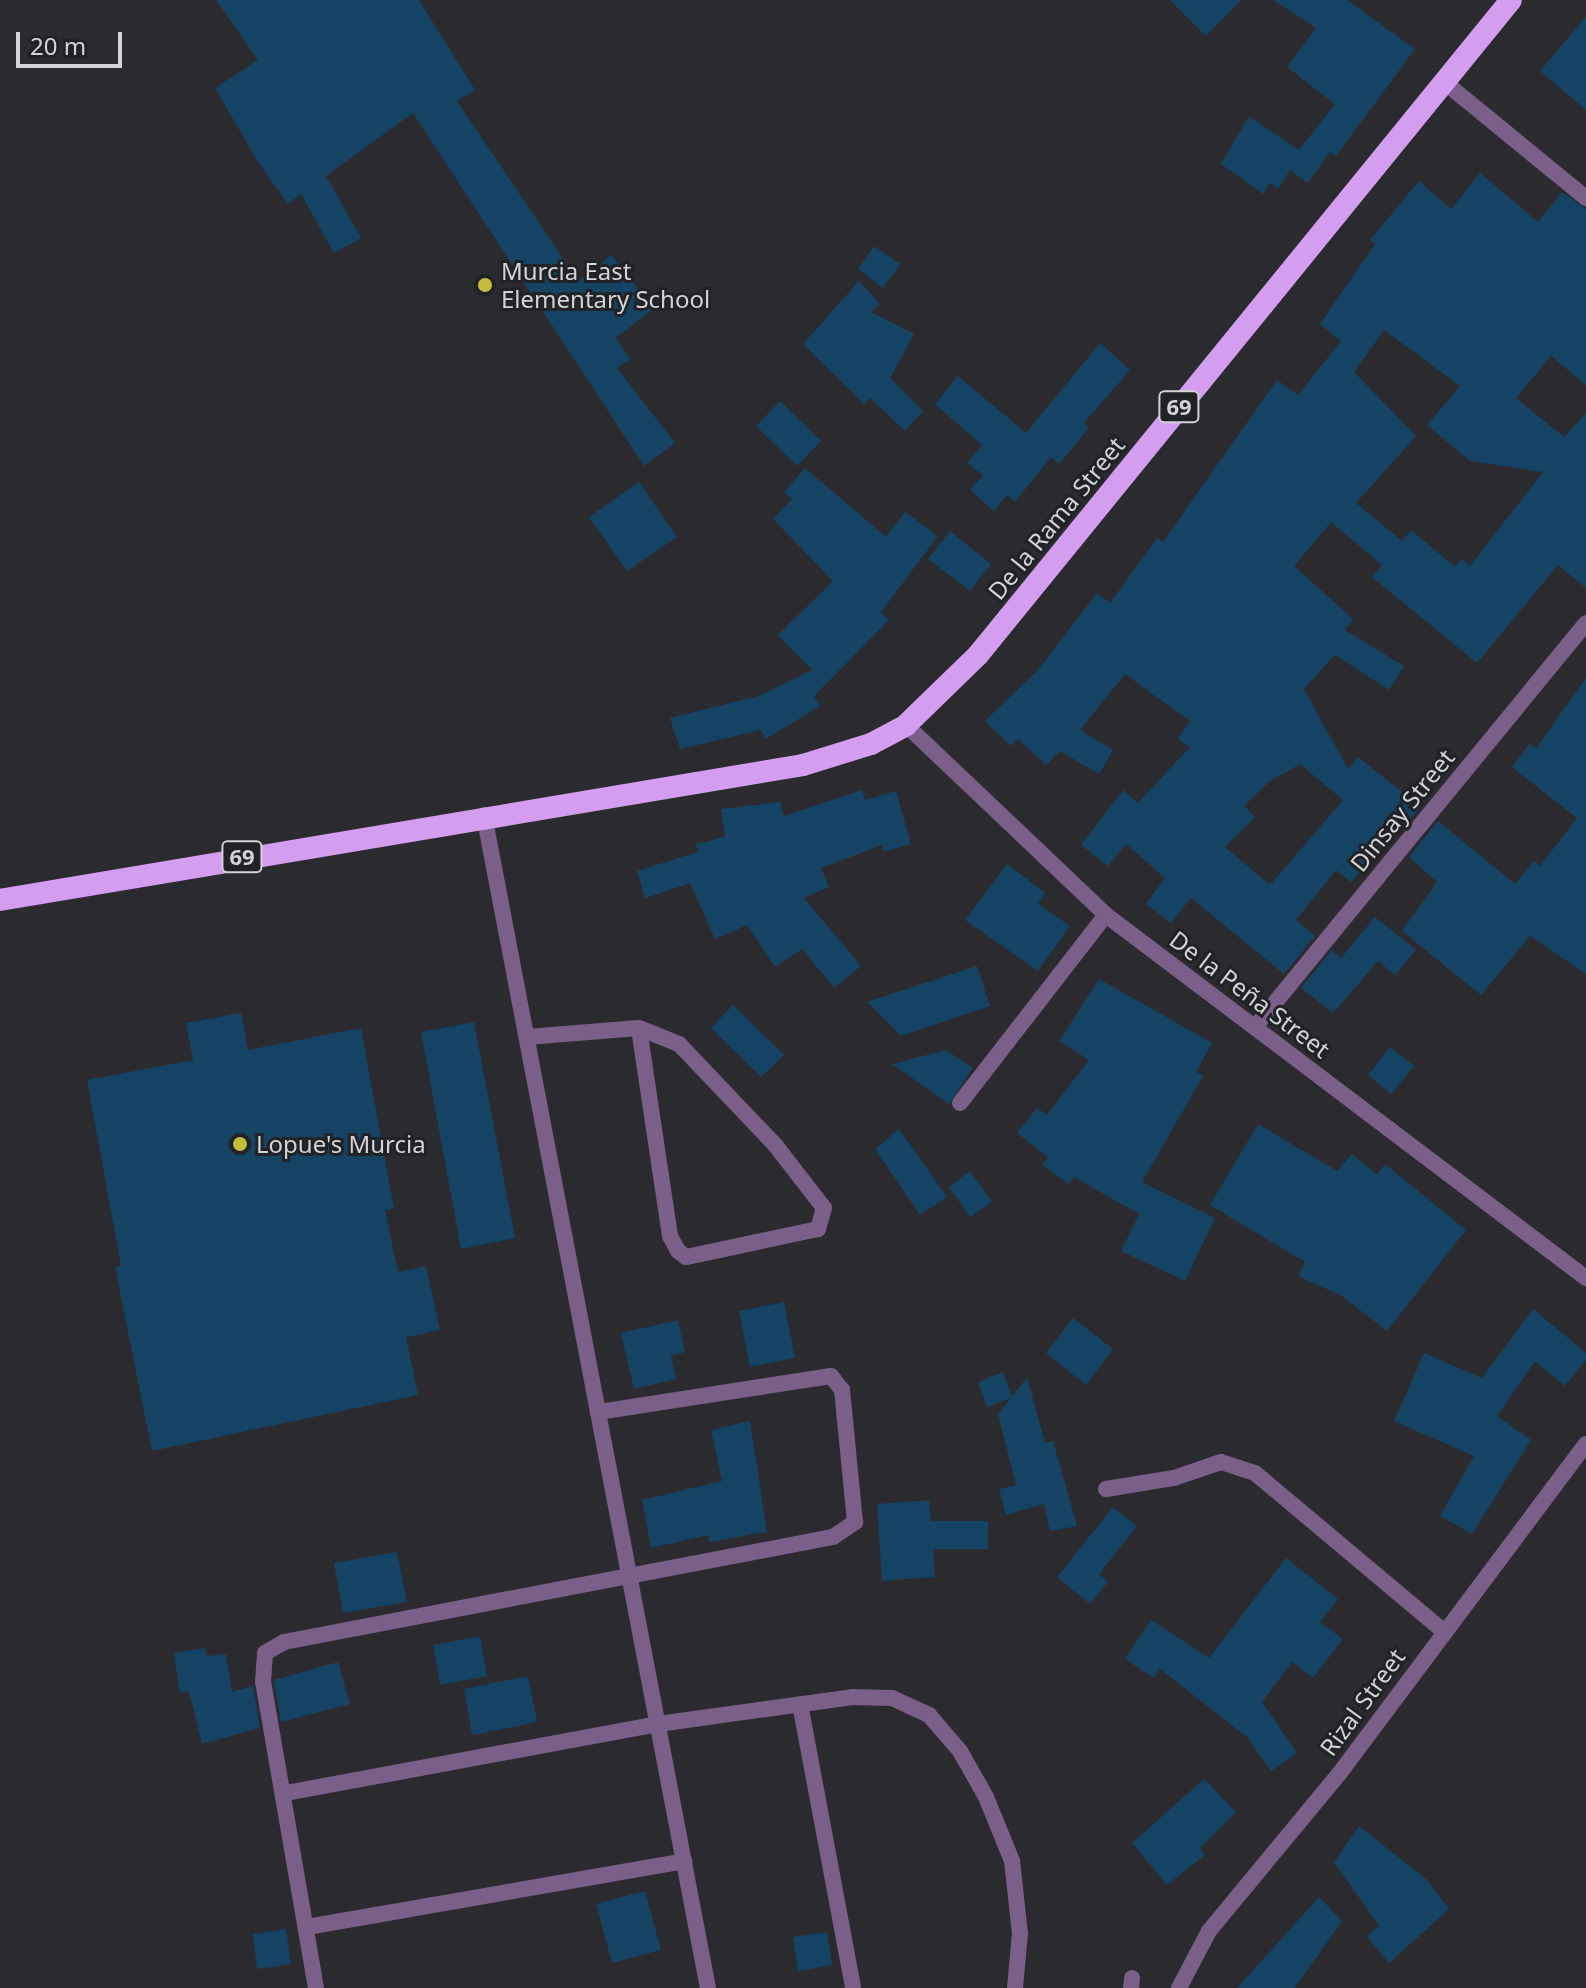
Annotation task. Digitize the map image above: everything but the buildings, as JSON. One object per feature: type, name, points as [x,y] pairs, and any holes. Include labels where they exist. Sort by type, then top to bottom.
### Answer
[{"type":"highway","name":"De la Rama Street","points":[[484,815],[803,765],[871,744],[906,725],[978,655],[1511,0]]},
{"type":"highway","name":"69","points":[[0,900],[484,815]]},
{"type":"street","points":[[1443,81],[1586,198]]},
{"type":"street","name":"Dinsay Street","points":[[1255,1027],[1586,623]]},
{"type":"street","name":"De la Peña Street","points":[[906,725],[1106,915],[1586,1278]]},
{"type":"street","points":[[484,815],[684,1861],[704,1987]]},
{"type":"street","points":[[960,1103],[1106,915]]},
{"type":"street","points":[[527,1037],[639,1028],[679,1044],[729,1093],[824,1208],[818,1229],[686,1257],[678,1251],[670,1236],[639,1028]]},
{"type":"street","points":[[316,1988],[286,1793],[263,1682],[265,1653],[284,1642],[846,1532],[855,1522],[842,1390],[831,1376],[598,1412]]},
{"type":"street","name":"Rizal Street","points":[[1179,1988],[1209,1931],[1339,1774],[1443,1631],[1586,1444]]},
{"type":"street","points":[[1106,1489],[1174,1478],[1221,1462],[1255,1473],[1443,1631]]},
{"type":"street","points":[[286,1793],[658,1724],[800,1704],[892,1698],[929,1715],[960,1751],[1012,1861],[1020,1933],[1015,1988]]},
{"type":"street","points":[[800,1704],[853,1988]]},
{"type":"street","points":[[307,1927],[684,1861]]},
{"type":"place","name":"Murcia East Elementary School","points":[[485,285]]},
{"type":"place","name":"Lopue's Murcia","points":[[240,1144]]}]
